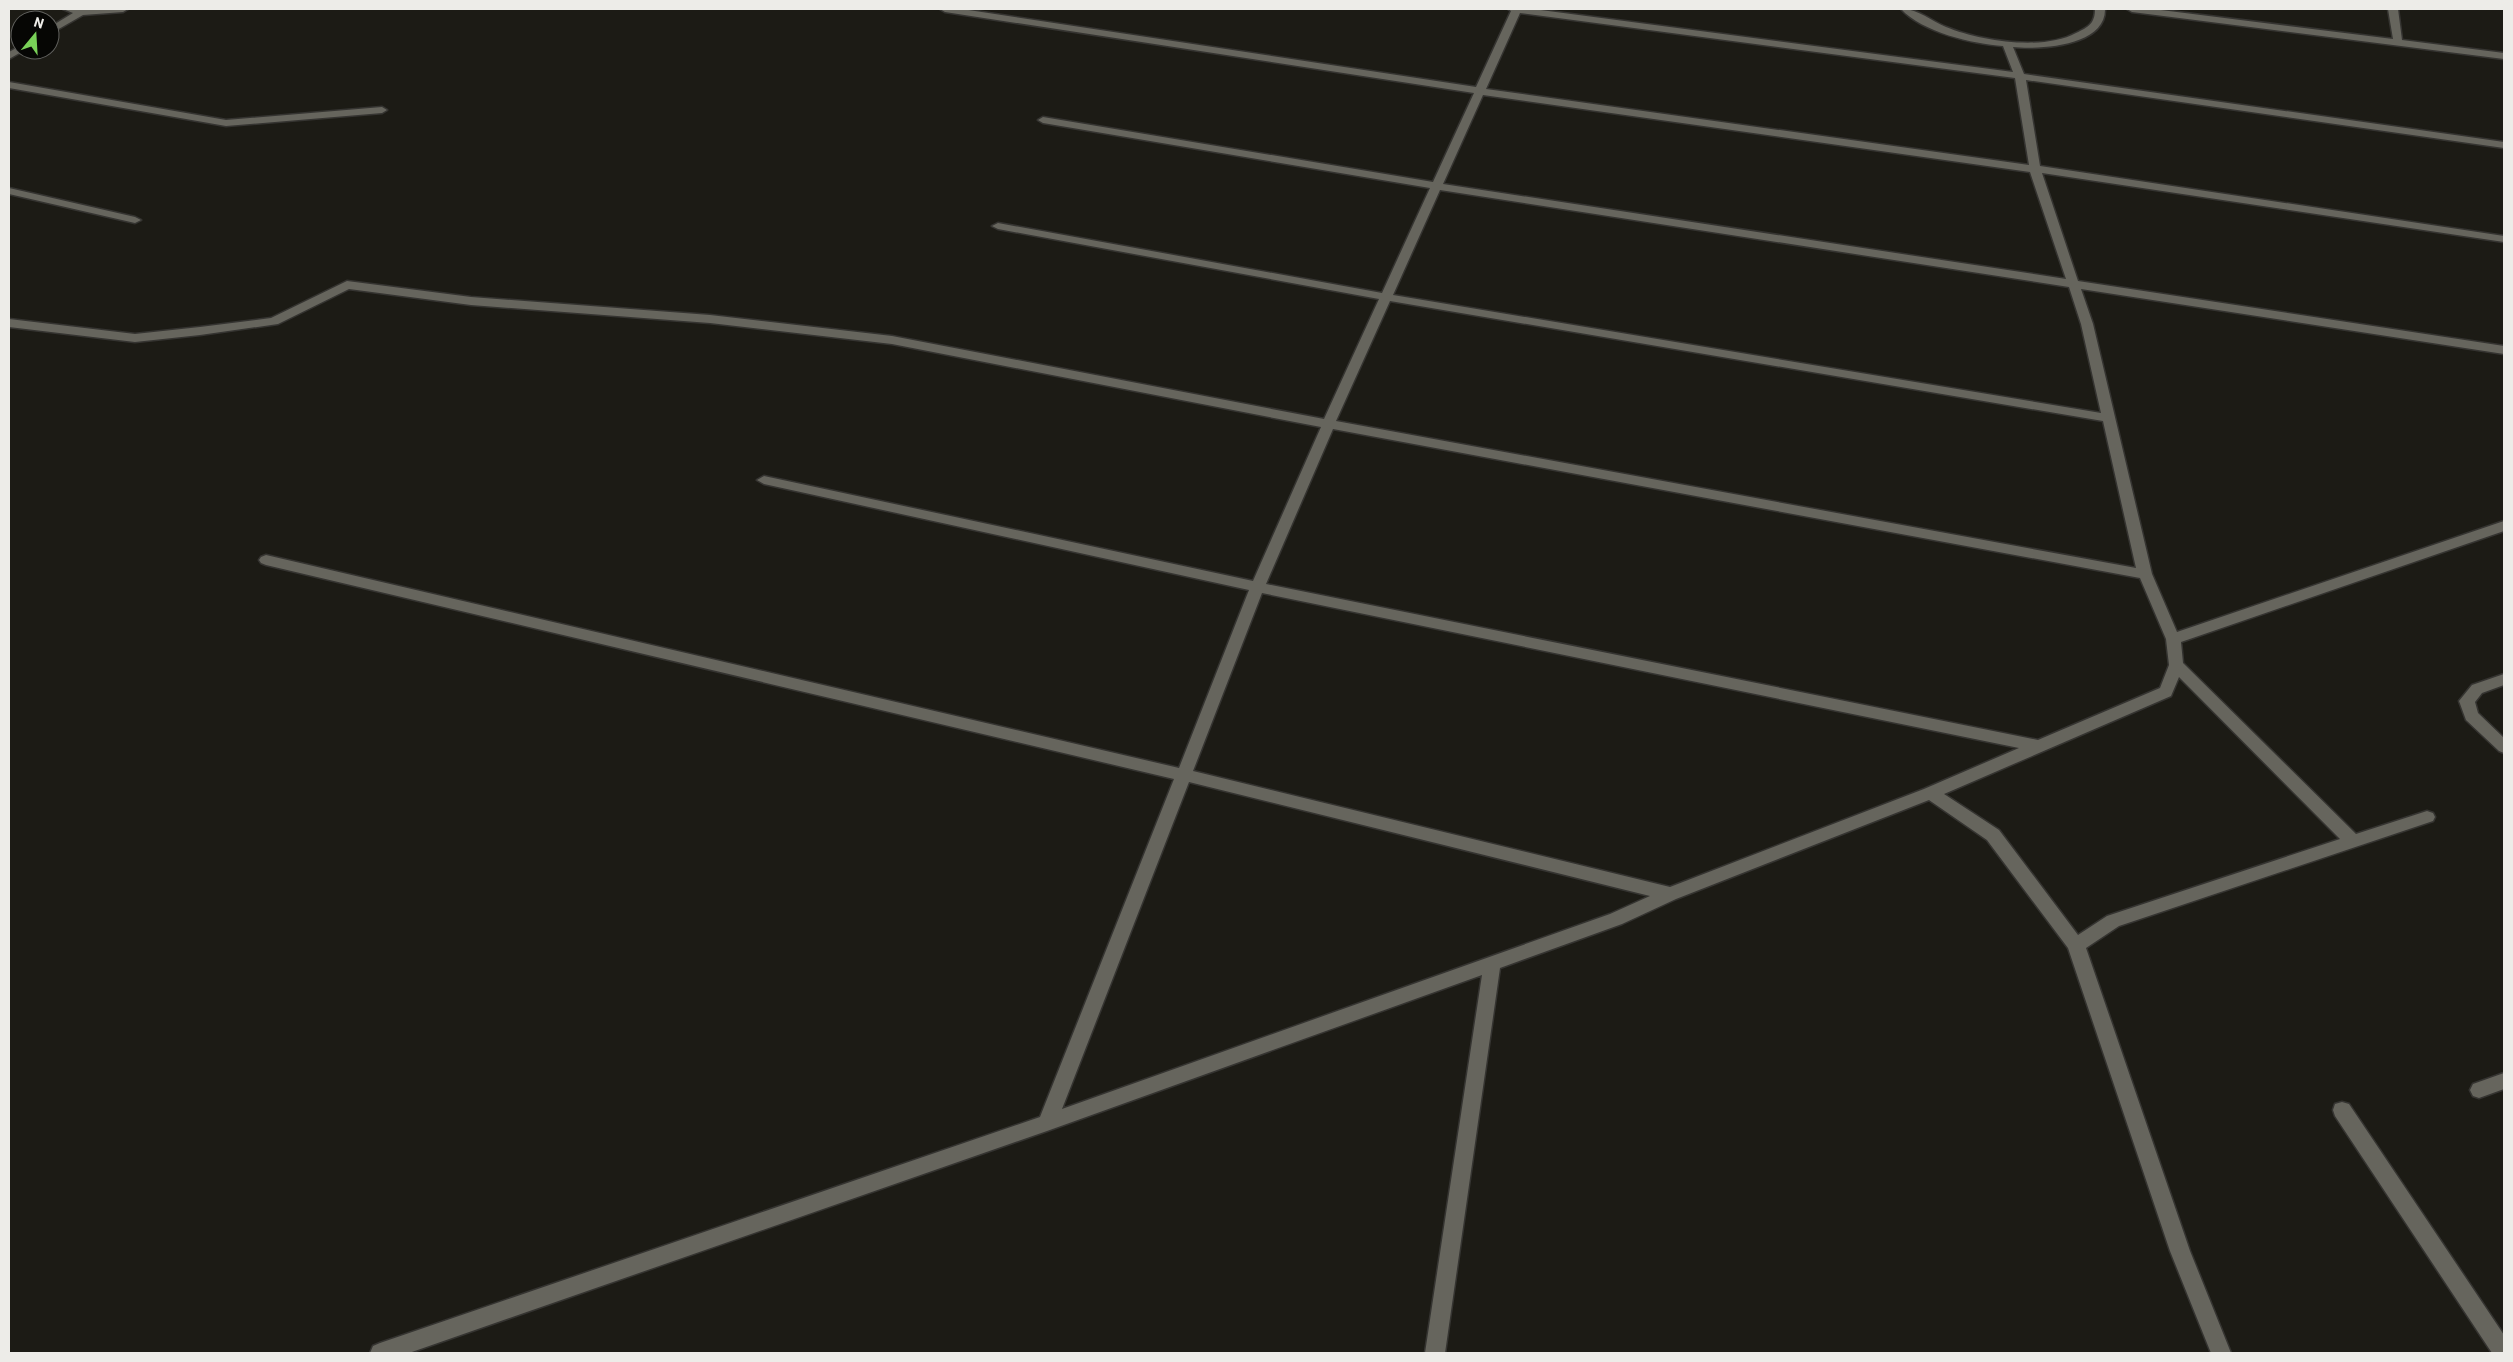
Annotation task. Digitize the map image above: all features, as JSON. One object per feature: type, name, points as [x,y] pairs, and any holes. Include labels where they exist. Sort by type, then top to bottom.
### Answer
[{"type":"street","points":[[68,9],[81,12],[108,12],[123,9]]},
{"type":"street","points":[[945,9],[1480,91],[2035,169],[2504,239]]},
{"type":"street","points":[[1047,1123],[1257,587],[1328,424],[1516,9],[2020,76],[2504,145]]},
{"type":"street","points":[[1906,9],[1913,15],[1939,29],[1971,39],[2007,44],[2040,44],[2069,40],[2089,31],[2100,19],[2100,9]]},
{"type":"street","points":[[2132,9],[2504,56]]},
{"type":"street","points":[[2393,9],[2398,43]]},
{"type":"street","points":[[60,25],[81,12]]},
{"type":"street","points":[[380,1353],[1047,1123],[1616,919],[1670,894],[1930,793],[2166,692],[2176,665],[2174,639],[2145,574],[2087,324],[2035,169],[2020,76],[2007,44]]},
{"type":"street","points":[[9,85],[226,124],[382,110]]},
{"type":"street","points":[[1043,120],[1437,186],[2073,282],[2504,350]]},
{"type":"street","points":[[9,191],[136,220]]},
{"type":"street","points":[[998,226],[1386,297],[2109,418]]},
{"type":"street","points":[[9,323],[135,338],[200,331],[274,321],[347,285],[471,301],[710,319],[892,340],[1328,424],[2145,574]]},
{"type":"street","points":[[764,480],[1257,587],[2041,747]]},
{"type":"street","points":[[2174,639],[2504,526]]},
{"type":"street","points":[[266,560],[1184,775],[1670,894]]},
{"type":"street","points":[[2176,665],[2352,842]]},
{"type":"street","points":[[2504,679],[2478,689],[2467,701],[2472,716],[2504,746]]},
{"type":"street","points":[[1930,793],[1993,835],[2076,946],[2180,1251],[2221,1353]]},
{"type":"street","points":[[2076,946],[2113,921],[2427,817]]},
{"type":"street","points":[[1435,1353],[1492,963]]},
{"type":"street","points":[[2479,1090],[2504,1080]]},
{"type":"street","points":[[2342,1110],[2504,1353]]}]
